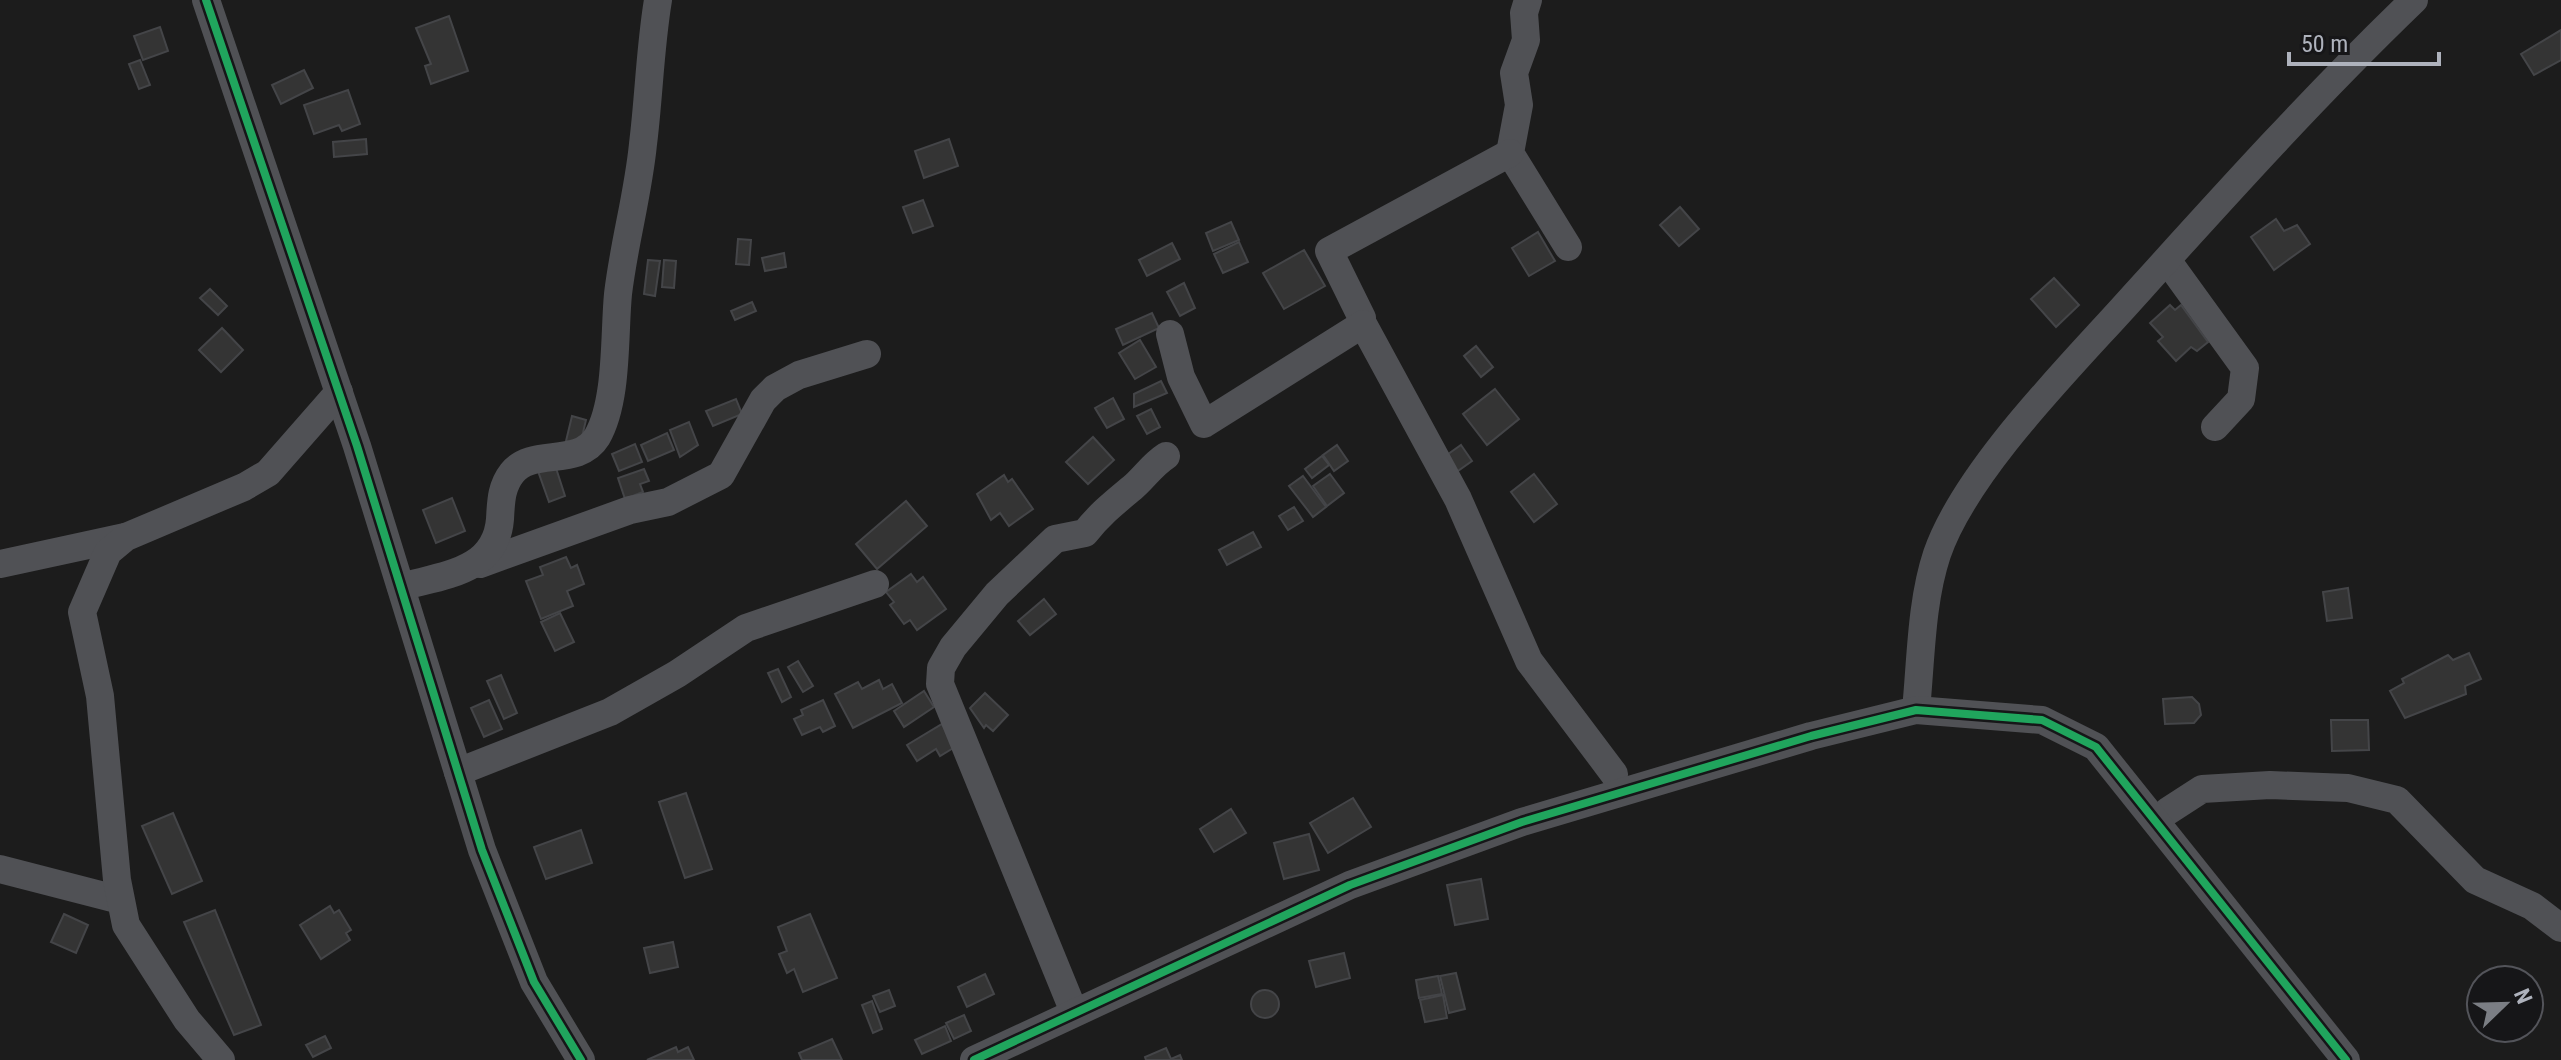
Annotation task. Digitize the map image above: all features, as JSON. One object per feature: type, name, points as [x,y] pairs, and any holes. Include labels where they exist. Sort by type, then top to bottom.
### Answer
[{"type":"street","points":[[206,0],[339,392],[482,850],[534,982],[581,1060]]},
{"type":"street","points":[[479,564],[499,537],[505,482],[517,466],[533,460],[567,457],[595,440],[602,425],[614,355],[623,256],[643,145],[650,47],[658,0]]},
{"type":"street","points":[[1362,318],[1329,251],[1510,153],[1519,105],[1514,73],[1526,40],[1524,13],[1528,0]]},
{"type":"street","points":[[1916,710],[1928,589],[1938,552],[1958,513],[1986,470],[2062,376],[2197,226],[2414,0]]},
{"type":"street","points":[[2172,267],[2245,368],[2241,399],[2215,427]]},
{"type":"street","points":[[1170,334],[1181,377],[1204,424],[1363,324],[1458,499],[1529,661],[1614,774]]},
{"type":"street","points":[[401,587],[479,564],[630,510],[668,502],[721,475],[763,400],[775,388],[799,375],[867,354]]},
{"type":"street","points":[[0,564],[126,537],[244,487],[268,473],[339,392]]},
{"type":"street","points":[[1074,1012],[940,684],[941,668],[966,631],[1026,565],[1055,539],[1085,533],[1104,508],[1135,486],[1152,465],[1166,456]]},
{"type":"street","points":[[126,537],[108,552],[82,612],[100,696],[120,900],[126,925],[161,982],[221,1060]]},
{"type":"street","points":[[458,772],[610,712],[677,674],[746,628],[875,584]]},
{"type":"street","points":[[974,1060],[1350,885],[1456,845],[1811,736],[1916,710],[2042,720],[2096,747],[2346,1060]]},
{"type":"street","points":[[2168,811],[2202,789],[2243,787],[2348,788],[2397,800],[2475,880],[2532,906],[2561,928]]},
{"type":"street","points":[[0,869],[120,900]]},
{"type":"building","points":[[449,16],[468,71],[431,84],[425,66],[431,64],[416,28]]},
{"type":"building","points":[[160,27],[168,51],[143,60],[134,36]]},
{"type":"building","points":[[2561,30],[2561,60],[2534,75],[2521,54]]},
{"type":"building","points":[[140,60],[150,85],[139,89],[129,64]]},
{"type":"building","points":[[304,70],[313,88],[281,104],[272,85]]},
{"type":"building","points":[[348,90],[360,124],[342,131],[339,125],[314,134],[304,105]]},
{"type":"building","points":[[366,139],[367,154],[334,157],[333,142]]},
{"type":"building","points":[[949,139],[958,166],[924,178],[915,151]]},
{"type":"building","points":[[923,200],[933,226],[913,233],[903,207]]},
{"type":"building","points":[[1680,207],[1699,229],[1679,246],[1660,225]]},
{"type":"building","points":[[2276,219],[2284,231],[2297,225],[2310,244],[2274,270],[2251,237]]},
{"type":"building","points":[[1231,222],[1239,240],[1213,251],[1206,233]]},
{"type":"building","points":[[1538,232],[1555,261],[1529,276],[1512,248]]},
{"type":"building","points":[[738,239],[751,240],[749,265],[736,264]]},
{"type":"building","points":[[1239,242],[1248,262],[1223,273],[1214,254]]},
{"type":"building","points":[[1172,243],[1180,259],[1147,276],[1139,260]]},
{"type":"building","points":[[1304,250],[1325,286],[1284,309],[1263,273]]},
{"type":"building","points":[[784,253],[786,267],[765,271],[762,258]]},
{"type":"building","points":[[648,260],[660,261],[655,296],[644,294]]},
{"type":"building","points":[[664,260],[676,261],[674,288],[662,287]]},
{"type":"building","points":[[2054,278],[2079,305],[2056,327],[2031,299]]},
{"type":"building","points":[[1184,283],[1195,308],[1180,316],[1167,292]]},
{"type":"building","points":[[210,289],[227,306],[218,315],[200,298]]},
{"type":"building","points":[[752,302],[756,311],[735,320],[731,311]]},
{"type":"building","points":[[2170,305],[2175,310],[2181,305],[2208,342],[2197,351],[2191,347],[2176,361],[2158,341],[2163,337],[2150,323]]},
{"type":"building","points":[[1152,313],[1159,328],[1123,345],[1116,329]]},
{"type":"building","points":[[222,328],[243,350],[221,372],[199,350]]},
{"type":"building","points":[[1140,340],[1156,367],[1135,379],[1119,353]]},
{"type":"building","points":[[1476,346],[1493,367],[1481,377],[1464,356]]},
{"type":"building","points":[[1161,381],[1167,393],[1134,407],[1134,394]]},
{"type":"building","points":[[1495,389],[1519,419],[1487,445],[1463,414]]},
{"type":"building","points":[[1113,398],[1124,419],[1107,428],[1095,408]]},
{"type":"building","points":[[736,399],[742,414],[713,426],[706,411]]},
{"type":"building","points":[[1151,409],[1160,427],[1147,434],[1137,416]]},
{"type":"building","points":[[572,416],[586,420],[580,445],[566,441]]},
{"type":"building","points":[[689,422],[698,445],[680,457],[670,430]]},
{"type":"building","points":[[667,433],[674,450],[648,461],[641,445]]},
{"type":"building","points":[[1093,437],[1114,460],[1088,484],[1066,462]]},
{"type":"building","points":[[635,444],[642,462],[619,471],[612,454]]},
{"type":"building","points":[[1337,445],[1348,461],[1334,471],[1323,455]]},
{"type":"building","points":[[1461,445],[1472,461],[1455,473],[1444,457]]},
{"type":"building","points":[[1322,456],[1329,465],[1312,478],[1305,469]]},
{"type":"building","points":[[555,465],[565,496],[549,502],[538,471]]},
{"type":"building","points":[[644,469],[649,481],[640,484],[643,492],[625,499],[618,478]]},
{"type":"building","points":[[1330,474],[1344,493],[1327,506],[1313,486]]},
{"type":"building","points":[[1534,474],[1557,504],[1534,522],[1511,492]]},
{"type":"building","points":[[1004,475],[1008,482],[1012,479],[1033,509],[1009,526],[1000,513],[991,520],[977,494]]},
{"type":"building","points":[[1303,476],[1326,507],[1313,517],[1289,486]]},
{"type":"building","points":[[452,498],[465,531],[436,543],[423,510]]},
{"type":"building","points":[[906,501],[927,526],[877,569],[856,544]]},
{"type":"building","points":[[1294,507],[1303,521],[1288,530],[1279,516]]},
{"type":"building","points":[[1253,532],[1261,547],[1227,565],[1219,550]]},
{"type":"building","points":[[566,557],[571,568],[577,565],[584,584],[567,591],[573,606],[541,619],[526,581],[543,575],[540,567]]},
{"type":"building","points":[[911,574],[917,582],[923,577],[946,609],[917,630],[910,620],[904,624],[890,605],[894,602],[886,592]]},
{"type":"building","points":[[2348,588],[2352,618],[2327,621],[2323,592]]},
{"type":"building","points":[[1044,599],[1056,614],[1030,635],[1018,621]]},
{"type":"building","points":[[560,613],[574,642],[555,651],[541,622]]},
{"type":"building","points":[[2469,653],[2481,679],[2465,686],[2466,694],[2405,718],[2390,691],[2404,683],[2402,679],[2448,655],[2453,660]]},
{"type":"building","points":[[798,661],[813,686],[803,692],[788,667]]},
{"type":"building","points":[[778,669],[791,697],[782,702],[768,673]]},
{"type":"building","points":[[501,675],[517,713],[504,719],[487,681]]},
{"type":"building","points":[[879,680],[883,689],[892,684],[902,703],[853,728],[835,694],[858,682],[862,689]]},
{"type":"building","points":[[924,691],[934,707],[904,727],[894,711]]},
{"type":"building","points":[[985,693],[1008,715],[993,731],[986,725],[984,728],[970,708]]},
{"type":"building","points":[[2192,697],[2199,704],[2201,715],[2194,723],[2165,724],[2163,699]]},
{"type":"building","points":[[489,700],[502,729],[484,737],[471,708]]},
{"type":"building","points":[[823,700],[835,726],[823,732],[820,727],[802,735],[794,719],[803,715],[801,710]]},
{"type":"building","points":[[2331,720],[2368,720],[2369,750],[2332,751]]},
{"type":"building","points":[[942,724],[955,747],[940,756],[936,749],[917,761],[907,745]]},
{"type":"building","points":[[686,793],[712,869],[685,878],[659,802]]},
{"type":"building","points":[[1353,798],[1371,827],[1328,853],[1310,823]]},
{"type":"building","points":[[1231,809],[1246,833],[1214,852],[1200,829]]},
{"type":"building","points":[[173,813],[202,881],[172,894],[142,826]]},
{"type":"building","points":[[581,830],[592,863],[546,879],[534,847]]},
{"type":"building","points":[[1309,834],[1319,870],[1284,879],[1274,843]]},
{"type":"building","points":[[1481,879],[1488,919],[1455,925],[1447,885]]},
{"type":"building","points":[[330,906],[334,913],[339,910],[351,930],[346,933],[350,940],[321,959],[300,925]]},
{"type":"building","points":[[215,910],[261,1025],[234,1035],[184,922]]},
{"type":"building","points":[[64,914],[88,925],[76,953],[51,942]]},
{"type":"building","points":[[810,914],[837,978],[803,992],[794,969],[787,973],[779,954],[787,951],[778,927]]},
{"type":"building","points":[[673,942],[678,967],[650,973],[644,948]]},
{"type":"building","points":[[1344,953],[1350,978],[1316,987],[1309,961]]},
{"type":"building","points":[[1456,973],[1465,1009],[1449,1013],[1440,976]]},
{"type":"building","points":[[985,974],[994,994],[967,1007],[958,987]]},
{"type":"building","points":[[1438,976],[1442,994],[1419,998],[1416,980]]},
{"type":"building","points":[[889,990],[895,1006],[880,1012],[873,996]]},
{"type":"building","points":[[1265,990],[1275,994],[1279,1004],[1275,1014],[1265,1018],[1255,1014],[1251,1004],[1255,994]]},
{"type":"building","points":[[1443,995],[1447,1018],[1425,1022],[1420,1000]]},
{"type":"building","points":[[872,1001],[882,1029],[873,1033],[862,1005]]},
{"type":"building","points":[[964,1015],[971,1031],[954,1039],[946,1023]]},
{"type":"building","points":[[945,1026],[951,1041],[922,1054],[915,1040]]},
{"type":"building","points":[[325,1036],[331,1048],[313,1057],[306,1045]]},
{"type":"building","points":[[832,1039],[842,1060],[802,1060],[799,1053]]},
{"type":"building","points":[[676,1047],[678,1052],[688,1047],[694,1060],[647,1060]]},
{"type":"building","points":[[1166,1048],[1171,1059],[1180,1055],[1182,1060],[1146,1060],[1145,1057]]},
{"type":"cycle path","points":[[206,0],[357,446],[482,850],[534,982],[581,1060]]},
{"type":"cycle path","points":[[974,1060],[1350,885],[1522,822],[1811,736],[1916,710],[2042,720],[2096,747],[2346,1060]]}]
